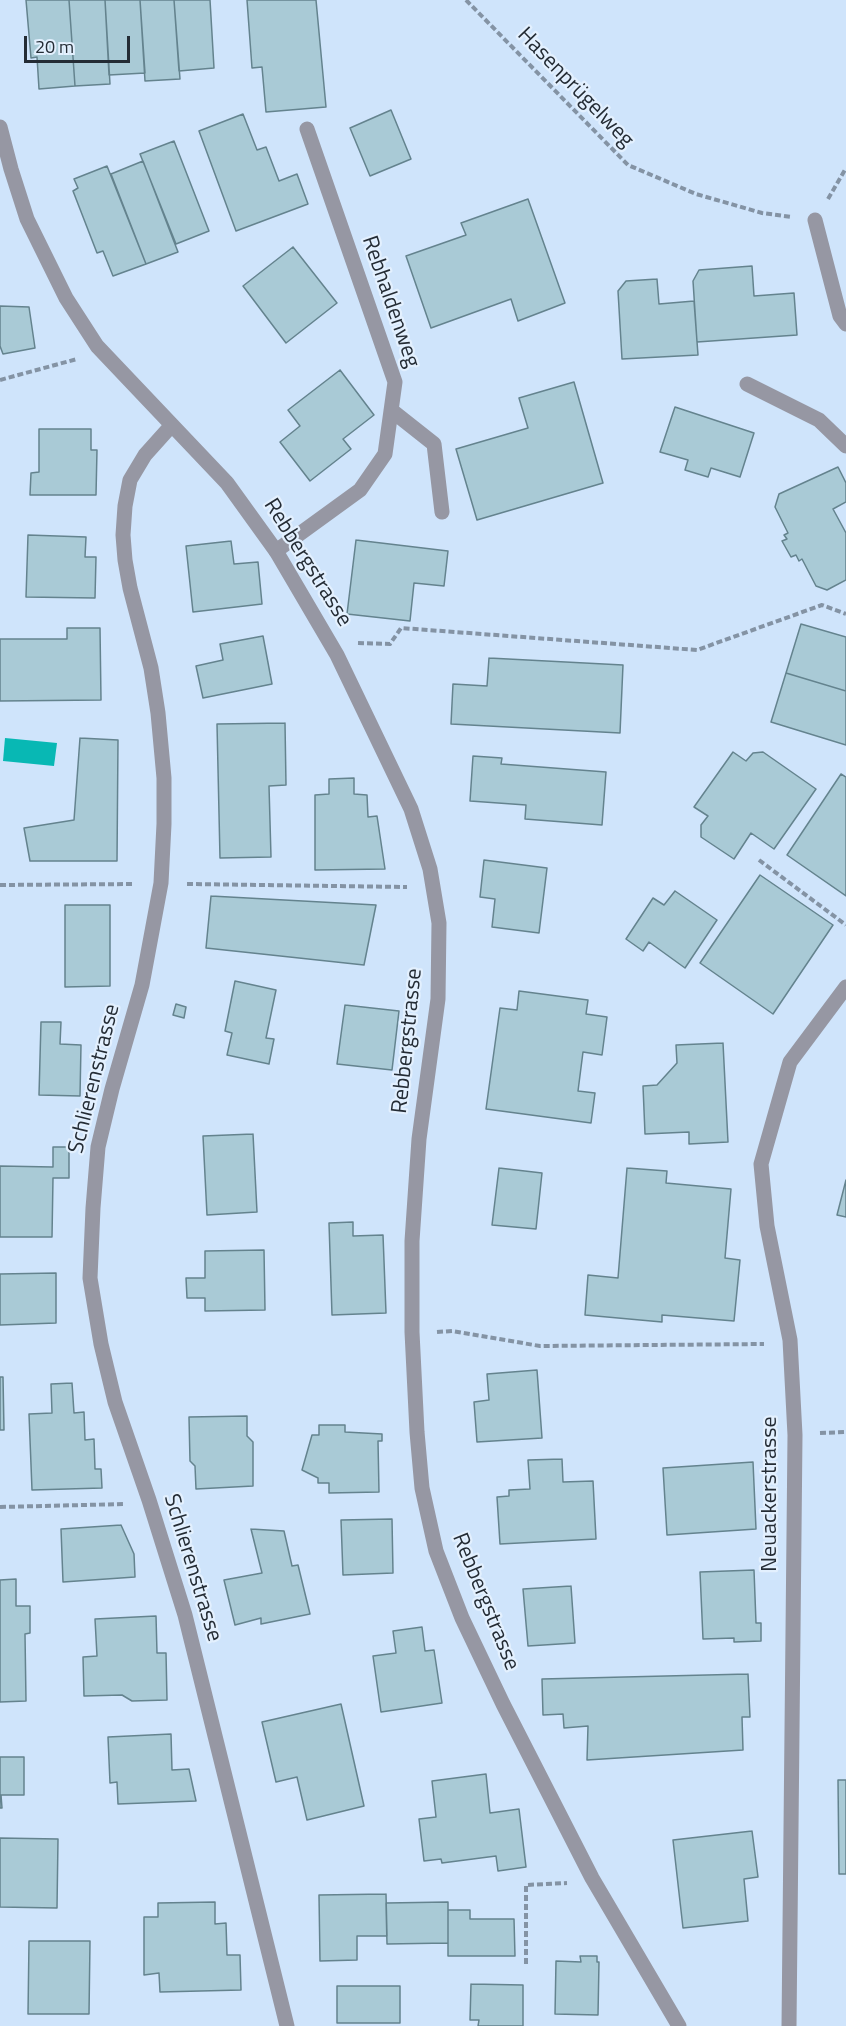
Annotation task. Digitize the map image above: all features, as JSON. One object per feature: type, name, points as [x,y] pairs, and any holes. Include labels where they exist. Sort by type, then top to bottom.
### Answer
[{"type":"street","name":"Rebbergstrasse","points":[[0,127],[27,219],[66,298],[97,346],[227,483],[276,551],[337,655],[411,809],[435,888],[439,923],[438,999],[419,1139],[412,1241],[412,1332],[423,1488],[436,1551],[462,1618],[508,1714],[592,1878],[679,2026]]},
{"type":"street","name":"Rebhaldenweg","points":[[276,551],[360,490],[385,454],[395,382],[307,129]]},
{"type":"street","points":[[815,220],[840,316],[846,324]]},
{"type":"street","points":[[747,384],[819,420],[846,446]]},
{"type":"street","points":[[391,410],[434,444],[442,512]]},
{"type":"street","name":"Schlierenstrasse","points":[[171,426],[145,455],[130,480],[125,506],[123,535],[125,560],[151,668],[158,713],[164,778],[164,824],[161,883],[142,984],[112,1089],[99,1147],[93,1208],[90,1278],[100,1344],[115,1402],[149,1500],[185,1616],[287,2026]]},
{"type":"street","name":"Neuackerstrasse","points":[[789,2026],[795,1435],[790,1340],[767,1226],[761,1164],[790,1062],[846,987]]},
{"type":"path","name":"Hasenprügelweg","points":[[466,0],[628,165],[696,194],[762,213],[815,220]]},
{"type":"path","points":[[815,220],[846,168]]},
{"type":"path","points":[[0,380],[76,360],[97,346]]},
{"type":"path","points":[[362,643],[390,644],[401,628],[697,650],[822,605],[846,614]]},
{"type":"path","points":[[759,860],[846,925]]},
{"type":"path","points":[[0,885],[141,884]]},
{"type":"path","points":[[192,884],[435,888]]},
{"type":"path","points":[[452,1331],[540,1346],[770,1344]]},
{"type":"path","points":[[0,1507],[135,1503]]},
{"type":"path","points":[[526,1964],[526,1885],[580,1883],[592,1878]]},
{"type":"shaded area","points":[[5,738],[57,743],[54,766],[3,761]]},
{"type":"building","points":[[26,0],[69,0],[75,86],[39,89],[37,57],[31,58]]},
{"type":"building","points":[[69,0],[105,0],[110,84],[75,86]]},
{"type":"building","points":[[105,0],[140,0],[145,73],[109,75]]},
{"type":"building","points":[[140,0],[174,0],[180,79],[145,81]]},
{"type":"building","points":[[174,0],[210,0],[214,68],[179,71]]},
{"type":"building","points":[[247,0],[316,0],[326,107],[266,112],[262,67],[252,68]]},
{"type":"building","points":[[391,110],[411,159],[370,176],[350,128]]},
{"type":"building","points":[[243,114],[257,150],[266,147],[279,181],[297,174],[308,204],[236,231],[199,131]]},
{"type":"building","points":[[174,141],[209,231],[176,244],[140,154]]},
{"type":"building","points":[[143,161],[178,252],[146,264],[111,174]]},
{"type":"building","points":[[107,166],[146,264],[113,276],[103,251],[97,253],[73,191],[78,188],[74,179]]},
{"type":"building","points":[[528,199],[565,303],[518,321],[511,299],[431,328],[406,256],[466,235],[461,223]]},
{"type":"building","points":[[293,247],[337,303],[286,343],[243,286]]},
{"type":"building","points":[[752,266],[754,296],[794,293],[797,335],[697,342],[693,281],[699,270]]},
{"type":"building","points":[[657,279],[659,304],[694,301],[698,355],[622,359],[618,291],[626,281]]},
{"type":"building","points":[[0,306],[29,307],[35,348],[3,354],[0,346]]},
{"type":"building","points":[[340,370],[374,415],[343,439],[351,449],[310,481],[280,442],[300,426],[288,410]]},
{"type":"building","points":[[574,382],[603,483],[477,520],[456,449],[528,428],[519,398]]},
{"type":"building","points":[[675,407],[754,433],[740,477],[711,468],[708,477],[685,470],[688,460],[660,452]]},
{"type":"building","points":[[39,429],[91,429],[91,450],[97,450],[96,495],[30,495],[31,473],[39,472]]},
{"type":"building","points":[[838,467],[846,483],[846,502],[833,509],[846,533],[846,580],[827,590],[816,586],[802,559],[799,561],[796,555],[791,557],[782,541],[787,539],[784,535],[788,533],[775,507],[779,494]]},
{"type":"building","points":[[28,535],[86,537],[85,557],[96,557],[95,598],[26,597]]},
{"type":"building","points":[[356,540],[448,551],[444,586],[414,583],[410,621],[347,614]]},
{"type":"building","points":[[231,541],[234,564],[258,562],[262,604],[193,612],[186,546]]},
{"type":"building","points":[[801,624],[846,637],[846,691],[786,673]]},
{"type":"building","points":[[67,628],[100,628],[101,700],[0,701],[0,639],[67,639]]},
{"type":"building","points":[[263,636],[272,684],[203,698],[196,666],[223,660],[220,644]]},
{"type":"building","points":[[489,658],[623,665],[620,733],[451,724],[453,684],[487,686]]},
{"type":"building","points":[[786,673],[846,691],[846,745],[771,722]]},
{"type":"building","points":[[285,723],[286,785],[269,786],[271,857],[220,858],[217,724]]},
{"type":"building","points":[[80,738],[118,740],[117,861],[30,861],[24,828],[74,820]]},
{"type":"building","points":[[733,752],[746,761],[753,753],[763,752],[816,789],[774,849],[751,833],[734,859],[701,837],[701,825],[708,816],[694,807]]},
{"type":"building","points":[[473,756],[502,758],[501,764],[606,772],[602,825],[525,819],[526,805],[470,801]]},
{"type":"building","points":[[841,774],[846,777],[846,896],[787,855]]},
{"type":"building","points":[[354,778],[354,794],[367,795],[368,817],[377,816],[385,869],[315,870],[315,795],[329,794],[329,779]]},
{"type":"building","points":[[484,860],[547,868],[539,933],[492,927],[495,899],[480,897]]},
{"type":"building","points":[[760,875],[833,925],[773,1014],[700,963]]},
{"type":"building","points":[[675,891],[717,920],[685,968],[649,942],[643,951],[626,939],[653,898],[664,905]]},
{"type":"building","points":[[211,896],[376,905],[364,965],[206,948]]},
{"type":"building","points":[[65,905],[110,905],[110,986],[65,987]]},
{"type":"building","points":[[235,981],[276,990],[266,1038],[274,1039],[269,1064],[227,1055],[232,1033],[225,1031]]},
{"type":"building","points":[[519,991],[588,1000],[586,1014],[607,1017],[602,1055],[583,1052],[578,1091],[595,1093],[591,1123],[486,1109],[500,1008],[517,1010]]},
{"type":"building","points":[[176,1004],[186,1007],[184,1018],[173,1015]]},
{"type":"building","points":[[345,1005],[399,1011],[392,1070],[337,1064]]},
{"type":"building","points":[[41,1022],[61,1022],[60,1044],[81,1045],[80,1096],[39,1095]]},
{"type":"building","points":[[723,1043],[728,1142],[689,1144],[689,1132],[645,1134],[643,1086],[657,1085],[677,1063],[676,1045]]},
{"type":"building","points":[[253,1134],[257,1212],[207,1215],[203,1136]]},
{"type":"building","points":[[53,1147],[69,1147],[69,1178],[53,1178],[52,1237],[0,1237],[0,1166],[53,1167]]},
{"type":"building","points":[[499,1168],[542,1173],[536,1229],[492,1225]]},
{"type":"building","points":[[627,1168],[667,1171],[666,1183],[731,1189],[725,1258],[740,1260],[734,1321],[662,1315],[662,1322],[585,1315],[588,1275],[618,1278]]},
{"type":"building","points":[[846,1180],[846,1217],[837,1215]]},
{"type":"building","points":[[353,1222],[353,1236],[383,1235],[386,1313],[332,1315],[329,1223]]},
{"type":"building","points":[[264,1250],[265,1310],[205,1311],[205,1298],[187,1298],[186,1278],[205,1278],[205,1251]]},
{"type":"building","points":[[56,1273],[56,1323],[0,1325],[0,1274]]},
{"type":"building","points":[[537,1370],[542,1438],[477,1442],[474,1402],[489,1400],[487,1374]]},
{"type":"building","points":[[0,1377],[3,1377],[4,1430],[0,1430]]},
{"type":"building","points":[[72,1383],[74,1413],[84,1412],[85,1440],[94,1439],[95,1469],[101,1469],[102,1488],[32,1490],[29,1414],[52,1413],[51,1384]]},
{"type":"building","points":[[247,1416],[247,1436],[253,1442],[253,1486],[196,1489],[195,1466],[190,1461],[189,1417]]},
{"type":"building","points":[[319,1425],[345,1425],[345,1432],[382,1434],[382,1441],[378,1441],[379,1492],[329,1493],[329,1483],[318,1483],[318,1478],[302,1470],[312,1435],[319,1435]]},
{"type":"building","points":[[562,1459],[563,1482],[593,1481],[596,1539],[500,1544],[497,1497],[509,1496],[509,1490],[530,1489],[528,1460]]},
{"type":"building","points":[[753,1462],[756,1529],[667,1535],[663,1468]]},
{"type":"building","points":[[392,1519],[393,1573],[343,1575],[341,1520]]},
{"type":"building","points":[[121,1525],[134,1554],[135,1577],[63,1582],[61,1529]]},
{"type":"building","points":[[251,1529],[284,1531],[292,1566],[298,1565],[310,1614],[261,1624],[261,1618],[235,1625],[224,1580],[262,1573]]},
{"type":"building","points":[[754,1570],[756,1623],[761,1623],[761,1641],[734,1642],[734,1638],[703,1639],[700,1572]]},
{"type":"building","points":[[16,1579],[16,1606],[30,1606],[30,1633],[25,1634],[26,1701],[0,1702],[0,1580]]},
{"type":"building","points":[[571,1586],[575,1643],[528,1646],[523,1589]]},
{"type":"building","points":[[156,1616],[157,1653],[166,1653],[167,1700],[132,1701],[122,1695],[84,1696],[83,1657],[97,1656],[95,1619]]},
{"type":"building","points":[[422,1627],[425,1651],[434,1650],[442,1703],[381,1712],[373,1656],[396,1653],[393,1631]]},
{"type":"building","points":[[748,1674],[750,1717],[742,1717],[743,1750],[587,1760],[588,1726],[564,1728],[563,1714],[543,1715],[542,1679]]},
{"type":"building","points":[[341,1704],[364,1806],[307,1820],[297,1777],[276,1782],[262,1722]]},
{"type":"building","points":[[171,1734],[172,1770],[189,1769],[196,1801],[118,1804],[117,1782],[110,1783],[108,1737]]},
{"type":"building","points":[[0,1757],[24,1757],[24,1795],[1,1795],[2,1808],[0,1808]]},
{"type":"building","points":[[486,1774],[490,1813],[519,1809],[526,1867],[498,1871],[496,1856],[442,1863],[441,1859],[424,1861],[419,1819],[436,1817],[432,1781]]},
{"type":"building","points":[[838,1780],[846,1780],[846,1874],[839,1874]]},
{"type":"building","points":[[752,1831],[758,1877],[744,1879],[748,1921],[683,1928],[673,1840]]},
{"type":"building","points":[[0,1838],[58,1839],[57,1908],[0,1907]]},
{"type":"building","points":[[386,1894],[387,1936],[357,1936],[357,1960],[320,1961],[319,1895]]},
{"type":"building","points":[[215,1902],[215,1924],[226,1923],[227,1955],[240,1955],[241,1990],[160,1992],[159,1973],[144,1975],[144,1917],[158,1917],[158,1903]]},
{"type":"building","points":[[448,1902],[448,1943],[387,1944],[386,1903]]},
{"type":"building","points":[[448,1910],[470,1910],[470,1919],[514,1919],[515,1956],[448,1956]]},
{"type":"building","points":[[29,1941],[90,1941],[89,2014],[28,2014]]},
{"type":"building","points":[[580,1956],[597,1956],[597,1962],[599,1962],[598,2015],[555,2014],[556,1961],[581,1962]]},
{"type":"building","points":[[471,1984],[523,1985],[523,2026],[478,2026],[479,2020],[470,2020]]},
{"type":"building","points":[[337,1986],[400,1986],[400,2023],[337,2023]]}]
